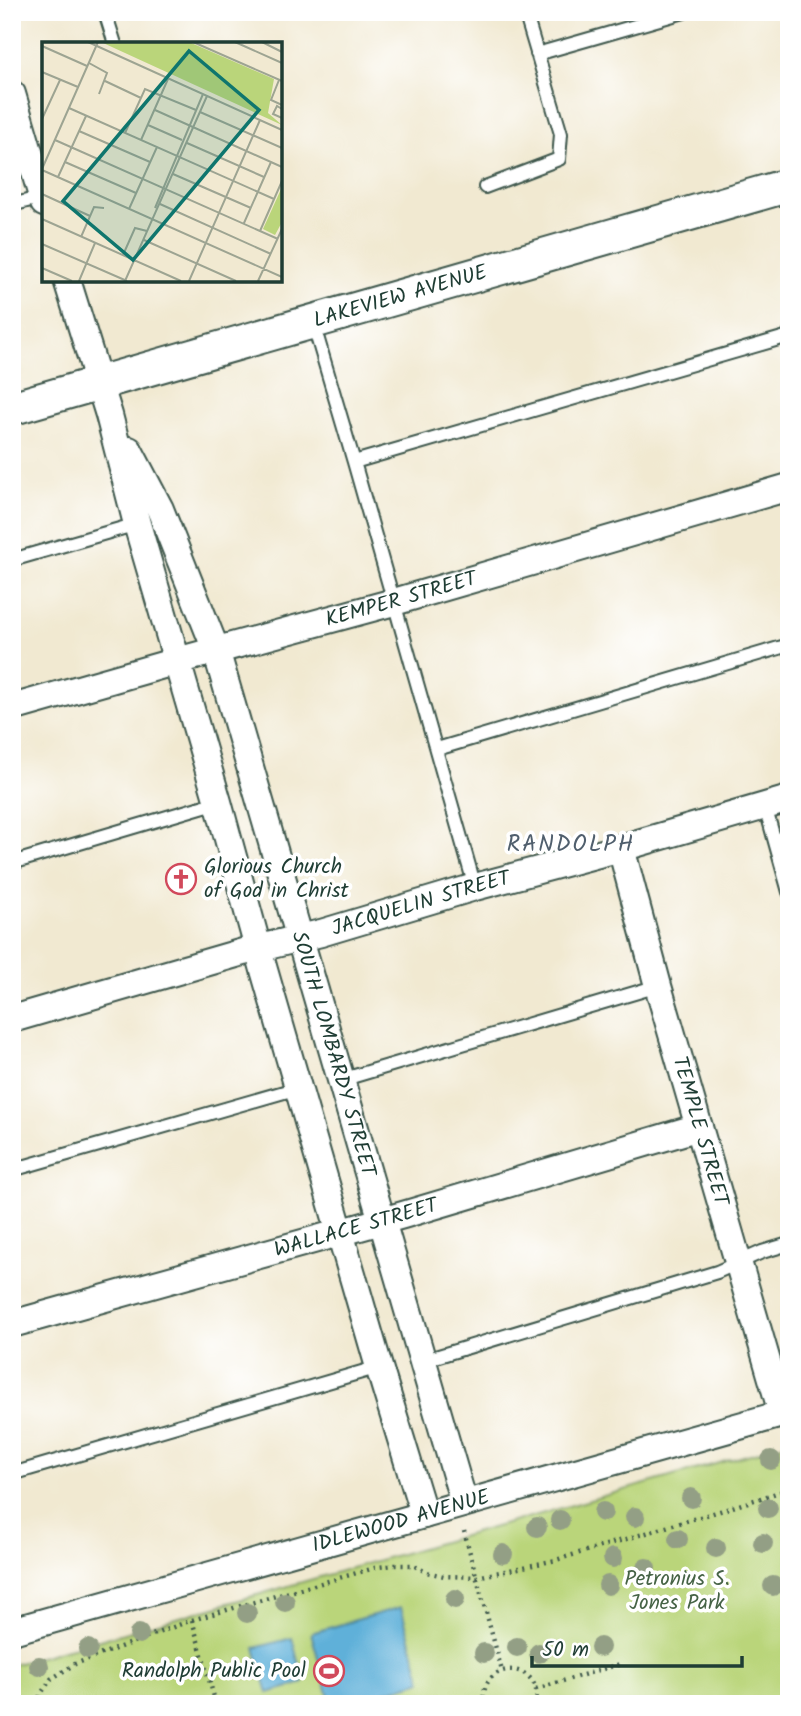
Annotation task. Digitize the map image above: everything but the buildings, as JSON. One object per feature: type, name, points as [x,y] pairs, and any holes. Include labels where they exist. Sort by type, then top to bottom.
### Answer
[{"type":"street","points":[[12,94],[42,197]]},
{"type":"street","name":"LAKEVIEW AVENUE","points":[[12,408],[789,185]]},
{"type":"street","name":"SOUTH LOMBARDY STREET","points":[[68,282],[109,415],[137,524],[298,1088],[424,1515]]},
{"type":"street","name":"SOUTH LOMBARDY STREET","points":[[109,415],[160,509],[216,650],[464,1503]]},
{"type":"street","name":"KEMPER STREET","points":[[12,708],[394,602],[789,487]]},
{"type":"street","name":"JACQUELIN STREET","points":[[12,1019],[777,802]]},
{"type":"street","name":"TEMPLE STREET","points":[[621,848],[658,986],[785,1413]]},
{"type":"street","name":"WALLACE STREET","points":[[12,1324],[340,1233],[699,1127]]},
{"type":"street","name":"IDLEWOOD AVENUE","points":[[12,1631],[785,1413]]},
{"type":"lane","points":[[105,12],[115,42]]},
{"type":"lane","points":[[485,187],[559,159],[561,134],[525,12]]},
{"type":"lane","points":[[537,54],[684,12]]},
{"type":"lane","points":[[12,205],[42,200]]},
{"type":"lane","points":[[313,322],[475,887]]},
{"type":"lane","points":[[354,462],[789,336]]},
{"type":"lane","points":[[12,559],[137,524]]},
{"type":"lane","points":[[437,749],[789,645]]},
{"type":"lane","points":[[12,863],[218,802]]},
{"type":"lane","points":[[777,802],[789,891]]},
{"type":"lane","points":[[341,1080],[658,986]]},
{"type":"lane","points":[[12,1170],[298,1088]]},
{"type":"lane","points":[[422,1361],[718,1272],[762,1252],[789,1244]]},
{"type":"lane","points":[[12,1474],[379,1367]]},
{"type":"path","points":[[38,1704],[40,1695],[51,1679],[75,1664],[192,1620],[378,1567],[413,1565],[435,1574],[477,1577],[556,1560],[789,1489]]},
{"type":"path","points":[[464,1531],[502,1671]]},
{"type":"path","points":[[192,1620],[216,1704]]},
{"type":"path","points":[[536,1689],[620,1664]]},
{"type":"path","points":[[484,1704],[485,1688],[495,1674],[511,1669],[527,1675],[533,1681],[536,1704]]},
{"type":"green space","name":"Petronius S. Jones Park","points":[[789,1443],[789,1704],[12,1704],[12,1665]]},
{"type":"water","points":[[401,1607],[422,1681],[344,1704],[331,1704],[311,1633]]},
{"type":"water","points":[[292,1638],[304,1683],[268,1693],[255,1648]]},
{"type":"place","name":"Glorious Church of God in Christ","points":[[181,879]]},
{"type":"place","name":"Randolph Public Pool","points":[[329,1671]]},
{"type":"district","name":"RANDOLPH","points":[[571,845]]}]
